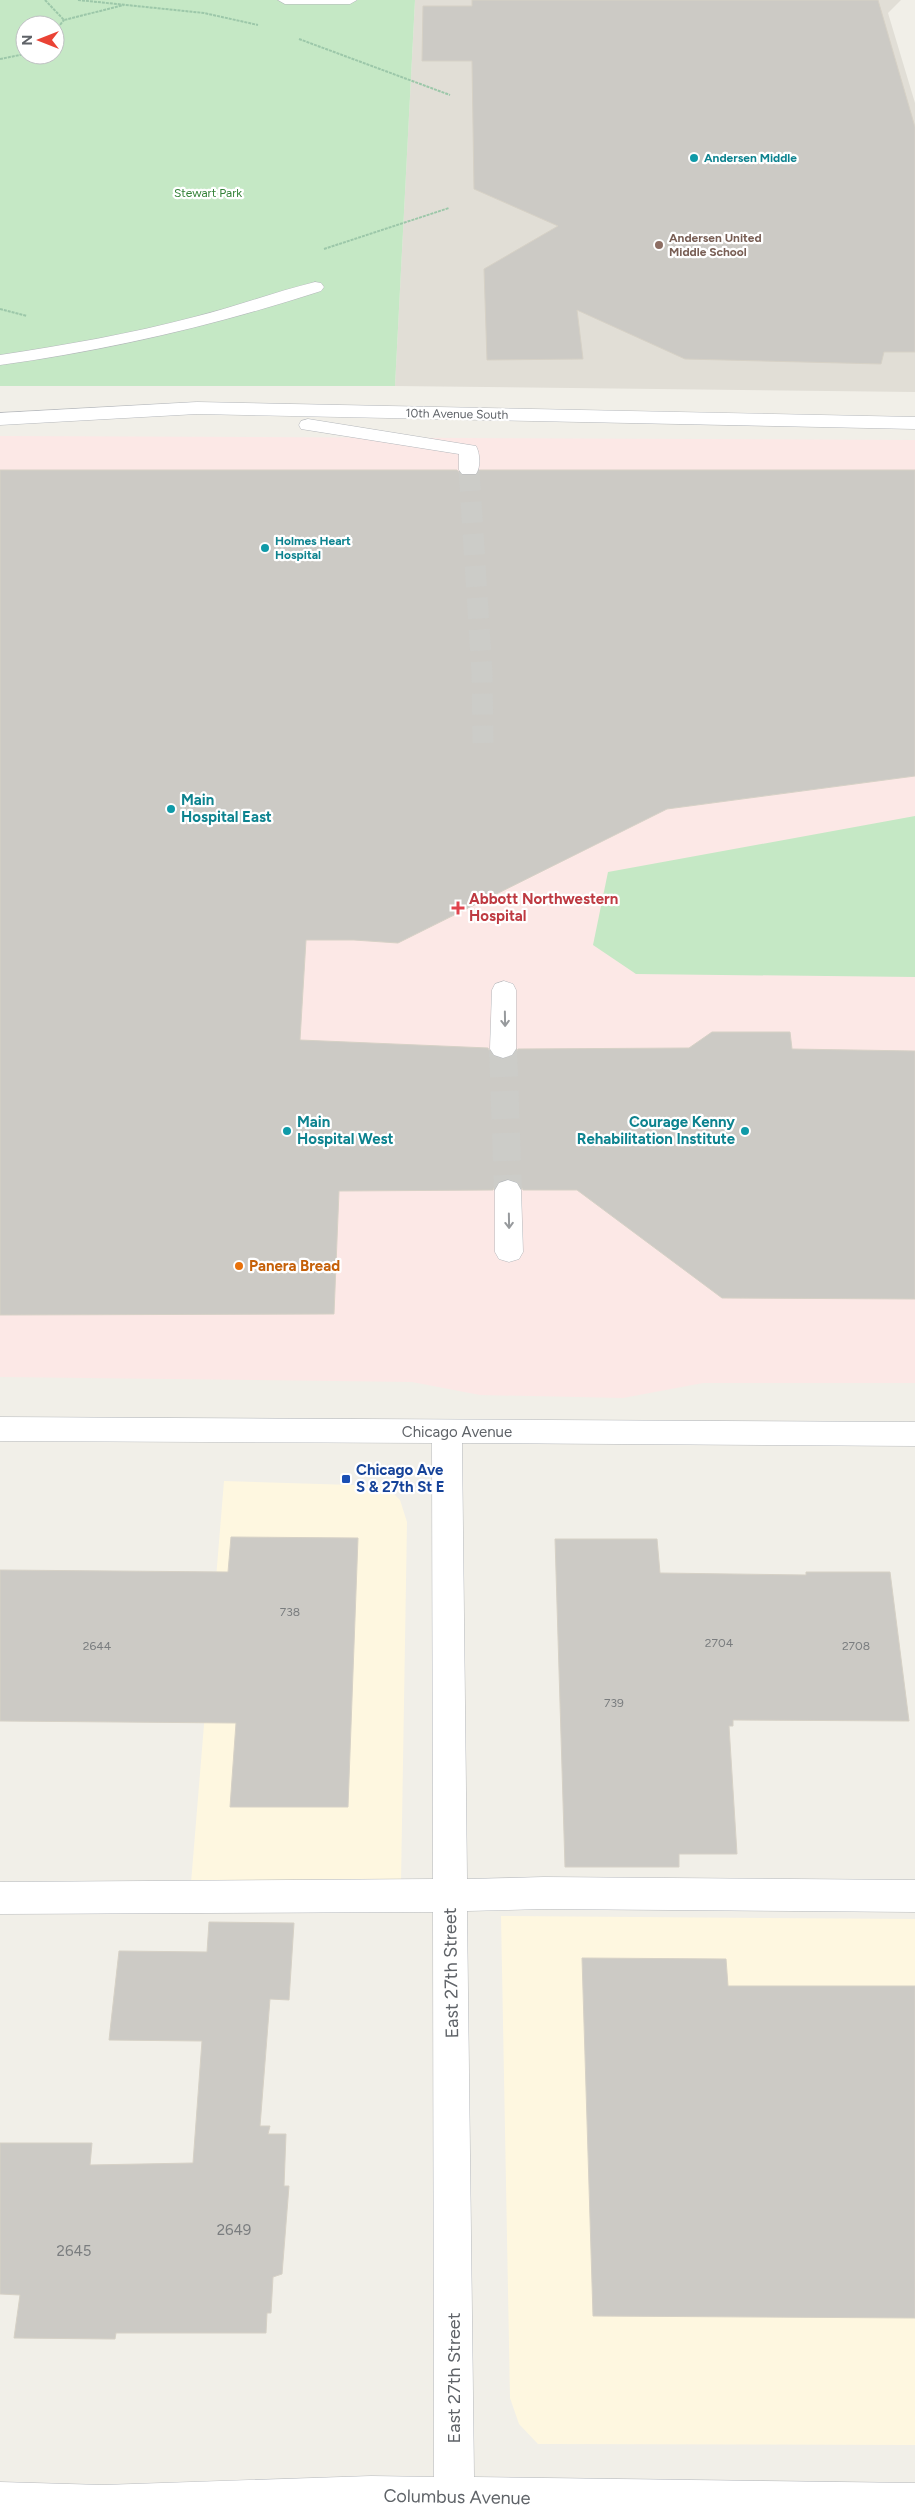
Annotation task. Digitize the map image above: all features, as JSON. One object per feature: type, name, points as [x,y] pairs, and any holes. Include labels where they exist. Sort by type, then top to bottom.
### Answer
[{"type":"street","points":[[285,0],[350,0]]},
{"type":"street","points":[[0,360],[78,350],[170,329],[256,307],[315,287]]},
{"type":"street","points":[[197,408],[469,450],[470,470]]},
{"type":"street","name":"10th Avenue South","points":[[0,419],[197,408],[915,423]]},
{"type":"street","points":[[503,1048],[505,1026],[504,990]]},
{"type":"street","points":[[508,1190],[509,1252]]},
{"type":"street","name":"Chicago Avenue","points":[[0,1429],[915,1434]]},
{"type":"street","name":"East 27th Street","points":[[447,1432],[454,2506]]},
{"type":"street","points":[[0,1898],[373,1897],[450,1894],[915,1896]]},
{"type":"street","name":"Columbus Avenue","points":[[0,2502],[103,2510],[371,2496],[454,2506],[915,2503]]},
{"type":"path","points":[[45,0],[59,15]]},
{"type":"path","points":[[78,0],[204,13],[262,26]]},
{"type":"path","points":[[65,20],[129,4]]},
{"type":"path","points":[[298,39],[450,95]]},
{"type":"path","points":[[0,58],[15,56]]},
{"type":"path","points":[[0,309],[35,318]]},
{"type":"shaded area","name":"Andersen United Middle School","points":[[415,0],[901,0],[888,13],[915,103],[915,392],[395,386]]},
{"type":"shaded area","name":"Abbott Northwestern Hospital","points":[[0,436],[915,440],[915,1383],[703,1383],[623,1398],[480,1395],[412,1382],[0,1377]]},
{"type":"shaded area","points":[[224,1481],[386,1486],[400,1500],[407,1522],[401,1882],[191,1883]]},
{"type":"shaded area","points":[[501,1916],[915,1919],[915,2445],[538,2444],[519,2424],[510,2398]]},
{"type":"green space","name":"Stewart Park","points":[[0,0],[415,0],[395,386],[0,386]]},
{"type":"green space","points":[[915,816],[915,977],[636,974],[593,945],[608,872]]},
{"type":"building","name":"Andersen United Middle School","points":[[472,0],[878,0],[915,127],[915,352],[884,352],[881,364],[685,359],[577,310],[583,359],[487,360],[484,269],[558,226],[474,189],[472,61],[422,61],[423,6],[472,6]]},
{"type":"building","name":"Abbott Northwestern Hospital","points":[[0,470],[457,470],[462,476],[476,476],[480,470],[915,470],[915,776],[667,809],[398,943],[354,940],[306,940],[300,1040],[488,1048],[492,1056],[504,1060],[514,1056],[518,1049],[689,1048],[712,1032],[790,1032],[792,1049],[915,1051],[915,1299],[722,1298],[577,1190],[523,1190],[518,1181],[507,1178],[497,1182],[493,1190],[339,1191],[334,1314],[0,1315]]},
{"type":"building","points":[[231,1537],[358,1538],[348,1807],[230,1807],[236,1723],[0,1721],[0,1570],[228,1572]]},
{"type":"building","points":[[555,1539],[657,1539],[660,1573],[806,1575],[806,1572],[890,1572],[909,1721],[733,1720],[733,1726],[729,1726],[737,1854],[679,1854],[679,1867],[565,1867]]},
{"type":"building","points":[[209,1922],[294,1923],[289,2000],[270,1999],[260,2126],[270,2126],[268,2134],[286,2134],[284,2186],[289,2186],[282,2274],[273,2277],[271,2313],[267,2313],[266,2333],[116,2333],[115,2339],[14,2338],[20,2295],[0,2294],[0,2143],[92,2143],[90,2165],[193,2163],[202,2041],[109,2040],[119,1951],[207,1952]]},
{"type":"building","points":[[582,1958],[726,1959],[728,1986],[915,1986],[915,2318],[593,2316]]},
{"type":"tunnel","points":[[469,470],[482,673],[483,743]]},
{"type":"tunnel","points":[[503,1049],[508,1190]]},
{"type":"place","name":"Andersen Middle","points":[[694,158]]},
{"type":"place","name":"Andersen United Middle School","points":[[659,245]]},
{"type":"place","name":"Holmes Heart Hospital","points":[[265,548]]},
{"type":"place","name":"Main Hospital East","points":[[171,809]]},
{"type":"place","name":"Abbott Northwestern Hospital","points":[[458,908]]},
{"type":"place","name":"Main Hospital West","points":[[287,1131]]},
{"type":"place","name":"Courage Kenny Rehabilitation Institute","points":[[745,1131]]},
{"type":"place","name":"Panera Bread","points":[[239,1266]]},
{"type":"place","name":"Chicago Ave S & 27th St E","points":[[346,1479]]}]
